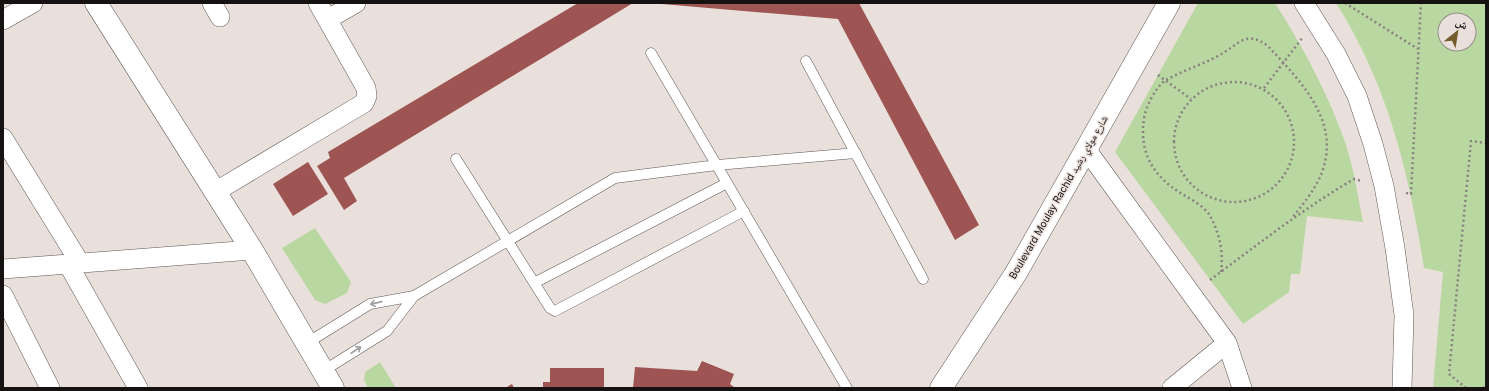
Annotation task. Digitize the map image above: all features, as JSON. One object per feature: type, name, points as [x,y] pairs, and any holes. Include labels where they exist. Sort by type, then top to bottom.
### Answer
[{"type":"street","points":[[4,16],[33,3]]},
{"type":"street","points":[[96,3],[252,250],[328,380]]},
{"type":"street","points":[[215,192],[364,103],[367,96],[366,88],[318,3]]},
{"type":"street","points":[[328,19],[356,3]]},
{"type":"street","name":"Boulevard Moulay Rachid شارع مولاي رشيد","points":[[941,388],[1016,273],[1169,3]]},
{"type":"street","points":[[1304,3],[1336,54],[1357,96],[1373,144],[1384,186],[1395,248],[1404,315],[1402,388]]},
{"type":"street","points":[[3,138],[74,263],[138,388]]},
{"type":"street","points":[[1086,149],[1228,343],[1242,388]]},
{"type":"street","points":[[3,269],[252,250]]},
{"type":"street","points":[[3,295],[50,388]]},
{"type":"street","points":[[1172,388],[1228,343]]},
{"type":"lane","points":[[652,53],[847,388]]},
{"type":"lane","points":[[806,61],[923,279]]},
{"type":"lane","points":[[307,343],[370,304],[414,296],[615,178],[717,166],[856,153]]},
{"type":"lane","points":[[456,159],[550,308],[558,311],[744,211]]},
{"type":"lane","points":[[534,283],[727,183]]},
{"type":"lane","points":[[328,380],[387,331],[414,296]]},
{"type":"path","points":[[1345,3],[1418,48]]},
{"type":"path","points":[[1210,280],[1292,218],[1354,179],[1411,194],[1421,3]]},
{"type":"path","points":[[1264,88],[1284,63],[1314,19]]},
{"type":"path","points":[[1221,272],[1221,248],[1208,213],[1162,179],[1151,164],[1144,150],[1142,132],[1144,112],[1152,97],[1165,81],[1200,66],[1226,52],[1240,41],[1252,38],[1268,46],[1284,63],[1314,100],[1324,122],[1328,142],[1324,166],[1321,173],[1292,218]]},
{"type":"path","points":[[1158,75],[1191,99]]},
{"type":"path","points":[[1224,82],[1244,82],[1264,88],[1279,100],[1290,117],[1295,136],[1294,156],[1286,174],[1273,188],[1256,198],[1237,202],[1217,200],[1200,191],[1185,177],[1176,159],[1173,138],[1178,119],[1191,99],[1204,88],[1224,82]]},
{"type":"path","points":[[1466,388],[1449,374],[1471,141],[1486,143]]},
{"type":"green space","points":[[1198,3],[1275,3],[1315,72],[1332,108],[1346,145],[1356,183],[1363,222],[1307,216],[1300,274],[1291,274],[1289,292],[1243,324],[1115,152]]},
{"type":"green space","points":[[1336,3],[1486,3],[1486,388],[1433,388],[1443,272],[1424,268],[1403,164],[1383,98],[1370,66]]},
{"type":"green space","points":[[315,228],[351,282],[347,293],[325,304],[315,300],[282,248]]},
{"type":"green space","points":[[380,362],[396,388],[368,388],[364,380],[365,372]]},
{"type":"building","points":[[578,3],[633,3],[344,178],[357,201],[344,210],[317,166],[330,158],[328,152]]},
{"type":"building","points":[[650,3],[859,3],[979,225],[955,240],[838,19]]},
{"type":"building","points":[[308,162],[328,194],[293,216],[273,184]]},
{"type":"building","points":[[702,361],[734,374],[730,384],[735,388],[633,388],[635,367],[697,371]]},
{"type":"building","points":[[550,368],[604,368],[604,388],[543,388],[543,382],[550,382]]},
{"type":"building","points":[[512,384],[514,388],[505,388]]}]
